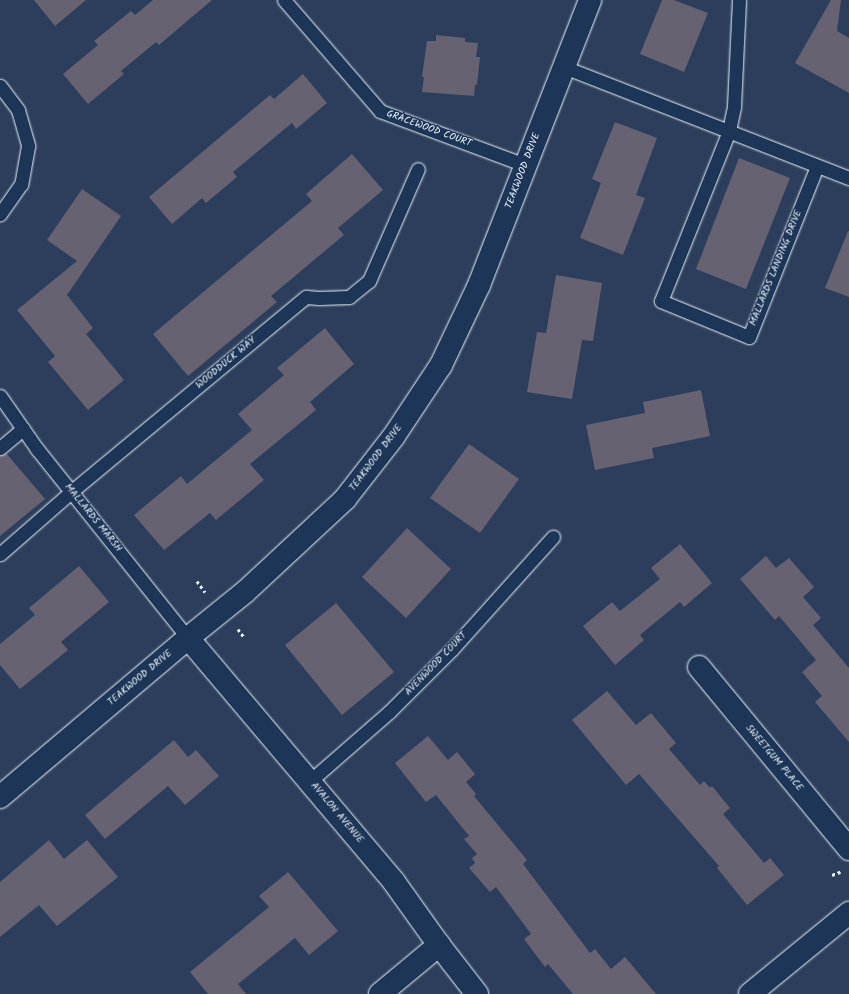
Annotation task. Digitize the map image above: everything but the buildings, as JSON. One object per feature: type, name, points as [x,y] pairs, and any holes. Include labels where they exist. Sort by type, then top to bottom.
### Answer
[{"type":"street","name":"TEAKWOOD DRIVE","points":[[0,797],[188,638],[245,592],[345,499],[394,436],[440,365],[479,285],[590,0]]},
{"type":"street","name":"AVALON AVENUE","points":[[188,638],[394,882],[439,945],[477,994]]},
{"type":"street","name":"SWEETGUM PLACE","points":[[698,667],[849,849]]},
{"type":"street","points":[[750,994],[849,913]]},
{"type":"street","points":[[380,994],[439,945]]},
{"type":"lane","name":"GRACEWOOD COURT","points":[[284,0],[380,111],[525,164]]},
{"type":"lane","name":"MALLARDS LANDING DRIVE","points":[[739,0],[734,107],[729,131],[662,301],[749,337],[817,166]]},
{"type":"lane","points":[[564,67],[849,178]]},
{"type":"lane","points":[[0,86],[18,110],[28,146],[21,184],[0,214]]},
{"type":"lane","name":"WOODDUCK WAY","points":[[0,554],[72,491],[306,296],[319,298],[349,297],[369,281],[418,169]]},
{"type":"lane","name":"MALLARDS MARSH","points":[[0,396],[23,429],[188,638]]},
{"type":"lane","points":[[0,448],[23,429]]},
{"type":"lane","name":"AVENWOOD COURT","points":[[310,781],[389,712],[452,649],[553,537]]},
{"type":"path","points":[[197,581],[207,594]]}]
